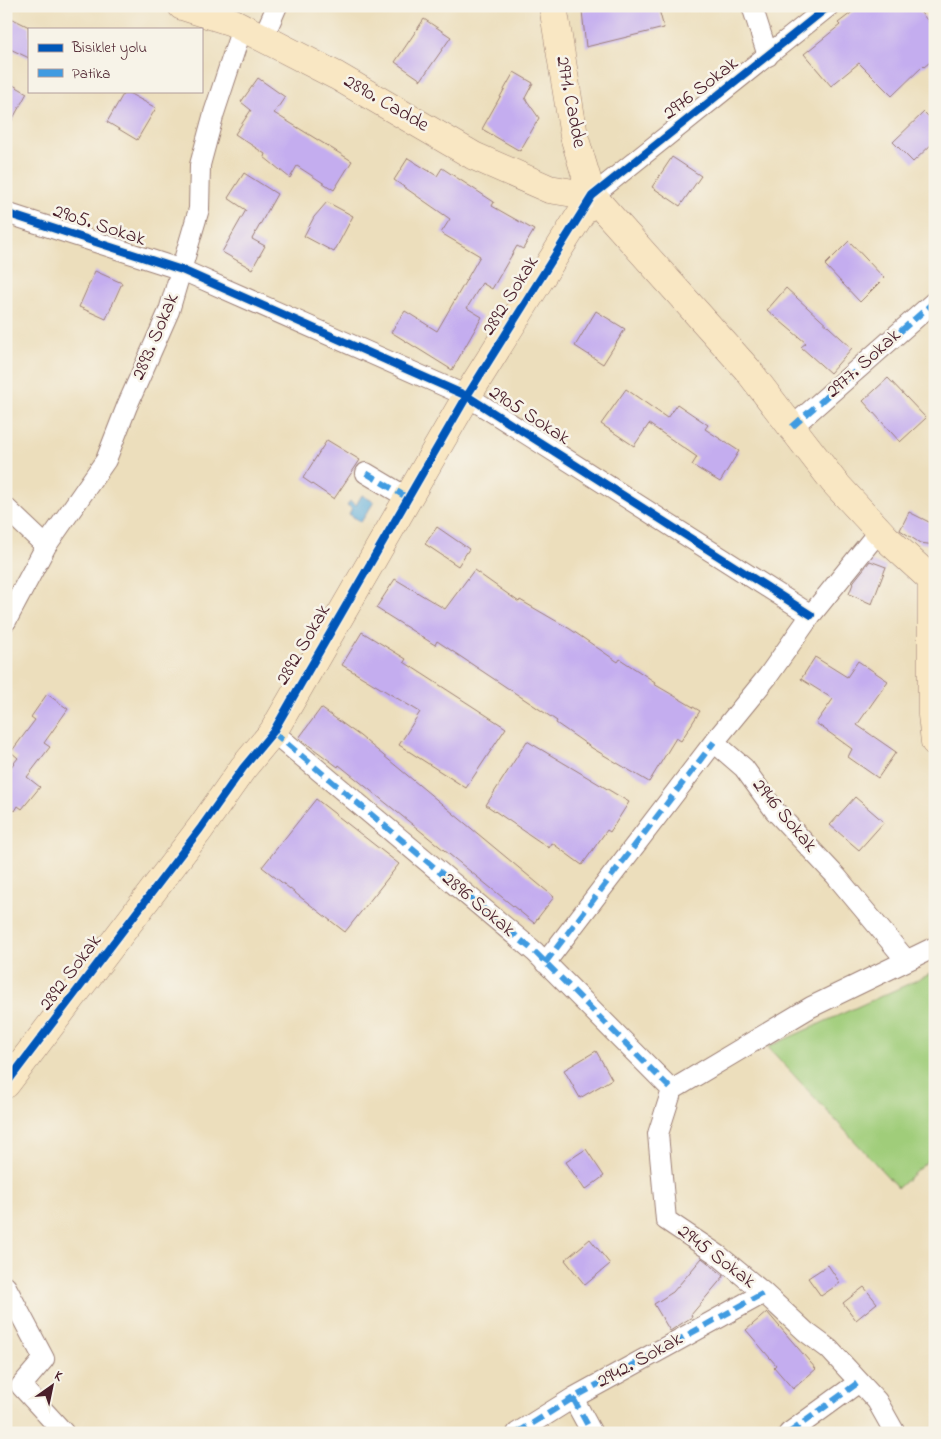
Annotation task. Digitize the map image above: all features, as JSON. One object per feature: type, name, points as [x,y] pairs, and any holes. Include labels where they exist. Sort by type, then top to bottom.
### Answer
[{"type":"street","name":"2890. Cadde","points":[[182,6],[252,33],[337,76],[474,156],[549,189],[592,196]]},
{"type":"street","name":"2893. Sokak","points":[[6,621],[46,546],[106,460],[127,406],[169,311],[182,270],[199,210],[200,165],[214,113],[252,33],[277,6]]},
{"type":"street","name":"2971. Cadde","points":[[553,6],[574,136],[592,196]]},
{"type":"street","points":[[752,6],[768,56]]},
{"type":"street","name":"2976 Sokak","points":[[592,196],[829,6]]},
{"type":"street","name":"2892 Sokak","points":[[6,1084],[200,829],[243,768],[273,732],[467,396],[592,196]]},
{"type":"street","points":[[592,196],[747,369],[834,482],[879,531],[933,578],[932,715],[935,742]]},
{"type":"street","name":"2905. Sokak","points":[[6,213],[182,270]]},
{"type":"street","name":"2905 Sokak","points":[[182,270],[467,396],[811,615]]},
{"type":"street","name":"2977. Sokak","points":[[792,428],[935,301]]},
{"type":"street","points":[[366,472],[408,498]]},
{"type":"street","points":[[6,508],[46,546]]},
{"type":"street","points":[[545,963],[714,742],[768,676],[811,615],[879,531]]},
{"type":"street","name":"2896 Sokak","points":[[273,732],[545,963],[672,1090]]},
{"type":"street","name":"2946 Sokak","points":[[714,742],[744,768],[775,811],[836,876],[906,960]]},
{"type":"street","points":[[672,1090],[811,1006],[935,947]]},
{"type":"street","name":"2945 Sokak","points":[[672,1090],[658,1134],[666,1220],[718,1255],[764,1293],[806,1332],[829,1349],[877,1401],[895,1433]]},
{"type":"street","points":[[6,1287],[44,1360],[21,1386],[64,1433]]},
{"type":"street","name":"2942. Sokak","points":[[517,1433],[572,1398],[764,1293]]},
{"type":"street","points":[[789,1433],[859,1382]]},
{"type":"street","points":[[572,1398],[592,1433]]},
{"type":"green space","points":[[935,972],[935,1154],[898,1188],[768,1047]]},
{"type":"water","points":[[362,495],[374,502],[361,522],[349,514],[352,508],[347,505],[350,501],[356,505]]},
{"type":"building","points":[[600,6],[658,6],[664,28],[586,47],[582,11]]},
{"type":"building","points":[[860,6],[915,6],[935,29],[935,58],[923,66],[892,96],[859,63],[831,86],[804,54]]},
{"type":"building","points":[[11,18],[29,27],[28,58],[6,47],[6,27]]},
{"type":"building","points":[[424,19],[451,37],[421,80],[395,62]]},
{"type":"building","points":[[514,72],[533,83],[525,98],[539,118],[520,151],[482,129]]},
{"type":"building","points":[[258,78],[285,97],[274,113],[352,161],[334,190],[297,166],[290,178],[264,157],[265,154],[235,134],[251,110],[241,102]]},
{"type":"building","points":[[6,81],[27,93],[6,131]]},
{"type":"building","points":[[124,92],[156,108],[137,140],[107,122]]},
{"type":"building","points":[[924,112],[935,123],[935,141],[913,162],[893,142]]},
{"type":"building","points":[[672,157],[701,176],[680,206],[652,187]]},
{"type":"building","points":[[408,158],[437,176],[442,168],[494,202],[492,206],[534,230],[523,249],[517,246],[492,289],[482,283],[467,308],[482,317],[452,370],[391,332],[405,311],[437,331],[480,256],[441,233],[450,219],[394,180]]},
{"type":"building","points":[[244,173],[277,194],[252,239],[265,246],[252,269],[222,252],[246,210],[228,198]]},
{"type":"building","points":[[327,202],[353,216],[334,252],[304,236],[314,217]]},
{"type":"building","points":[[849,241],[884,278],[860,302],[825,265]]},
{"type":"building","points":[[95,271],[122,283],[106,319],[79,307]]},
{"type":"building","points":[[786,288],[852,348],[830,373],[801,347],[806,343],[767,310]]},
{"type":"building","points":[[596,311],[625,329],[603,364],[575,346]]},
{"type":"building","points":[[888,378],[926,418],[900,442],[863,401]]},
{"type":"building","points":[[626,389],[667,418],[677,404],[708,425],[705,429],[739,451],[720,482],[692,465],[697,457],[649,424],[634,446],[601,424]]},
{"type":"building","points":[[327,440],[360,460],[334,499],[303,478]]},
{"type":"building","points":[[909,512],[935,525],[935,545],[920,543],[900,530]]},
{"type":"building","points":[[437,527],[469,549],[458,566],[425,544]]},
{"type":"building","points":[[870,561],[886,567],[872,604],[849,594],[854,581]]},
{"type":"building","points":[[474,570],[519,602],[520,600],[570,629],[618,662],[620,659],[655,682],[654,684],[700,711],[681,741],[676,738],[649,782],[592,748],[556,723],[557,721],[437,641],[435,645],[376,608],[395,579],[445,609]]},
{"type":"building","points":[[362,632],[406,659],[404,662],[506,728],[466,788],[399,745],[420,712],[342,665]]},
{"type":"building","points":[[815,657],[847,677],[858,661],[888,681],[857,725],[896,752],[878,778],[848,757],[852,749],[816,723],[833,699],[801,679]]},
{"type":"building","points":[[47,694],[68,709],[44,743],[50,747],[27,777],[40,787],[22,809],[18,806],[15,811],[6,804],[6,773],[18,758],[11,752],[35,720],[31,717]]},
{"type":"building","points":[[321,708],[360,736],[554,897],[534,923],[339,765],[338,767],[299,738]]},
{"type":"building","points":[[527,741],[629,802],[610,832],[607,830],[582,865],[552,843],[549,848],[486,805]]},
{"type":"building","points":[[855,797],[884,822],[859,850],[830,825]]},
{"type":"building","points":[[316,799],[399,864],[345,932],[262,867]]},
{"type":"building","points":[[596,1051],[612,1079],[580,1098],[564,1070]]},
{"type":"building","points":[[586,1149],[604,1176],[585,1190],[566,1162]]},
{"type":"building","points":[[590,1239],[610,1264],[585,1285],[565,1260]]},
{"type":"building","points":[[702,1258],[724,1276],[691,1315],[692,1317],[670,1331],[654,1304],[673,1292]]},
{"type":"building","points":[[828,1265],[840,1283],[821,1296],[808,1278]]},
{"type":"building","points":[[864,1287],[877,1303],[856,1320],[843,1303]]},
{"type":"building","points":[[767,1312],[816,1369],[793,1389],[774,1367],[776,1365],[746,1330]]},
{"type":"marked path","points":[[792,427],[935,301]]},
{"type":"marked path","points":[[366,473],[408,498]]},
{"type":"marked path","points":[[273,732],[535,952],[672,1090]]},
{"type":"marked path","points":[[545,963],[714,742]]},
{"type":"marked path","points":[[517,1433],[573,1398],[764,1293]]},
{"type":"marked path","points":[[789,1433],[859,1382]]},
{"type":"marked path","points":[[573,1398],[592,1433]]},
{"type":"cycle path","points":[[6,1084],[200,829],[243,768],[273,732],[467,396],[592,196],[829,6]]},
{"type":"cycle path","points":[[6,213],[182,270],[467,396],[811,615]]}]
